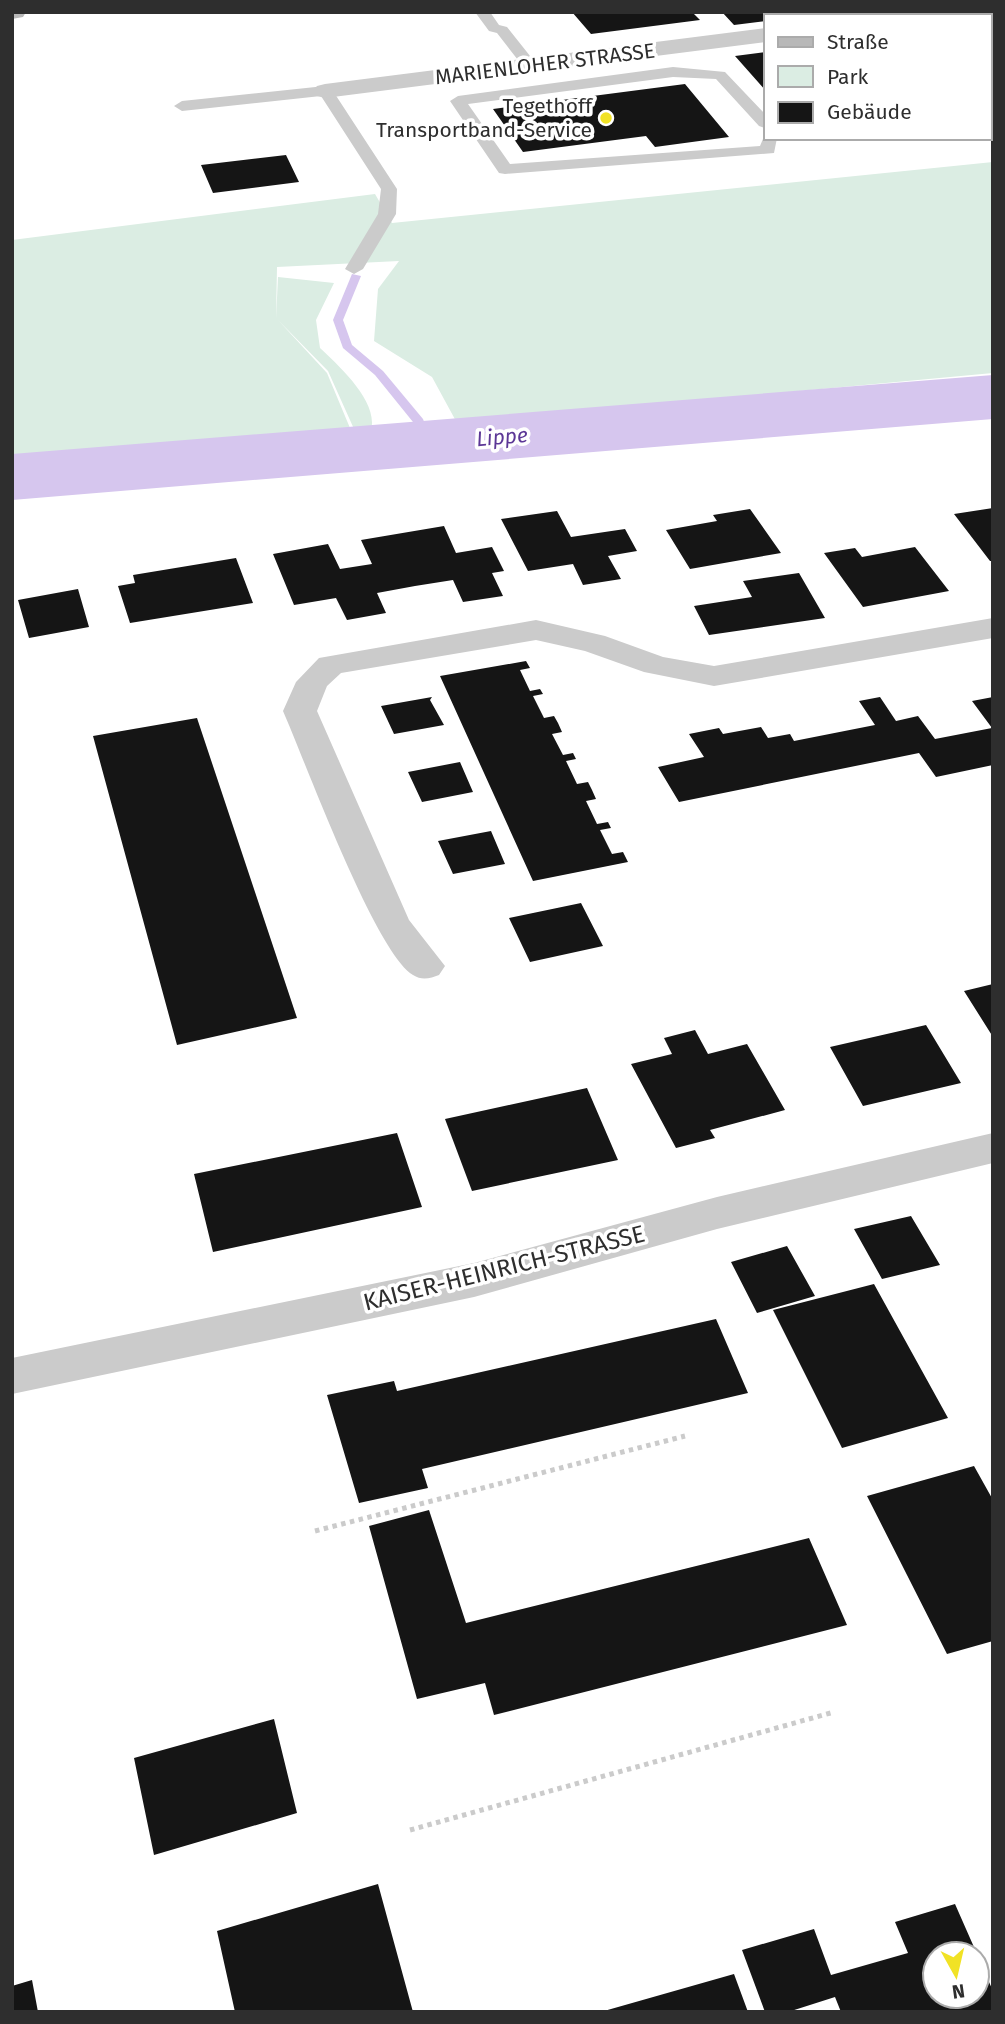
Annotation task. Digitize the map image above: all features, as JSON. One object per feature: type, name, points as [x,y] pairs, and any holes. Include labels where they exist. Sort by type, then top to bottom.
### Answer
[{"type":"street","name":"MARIENLOHER STRASSE","points":[[326,91],[764,35]]},
{"type":"street","points":[[426,966],[393,925],[300,711],[312,682],[331,665],[536,630],[594,643],[656,666],[714,676],[993,628]]},
{"type":"street","name":"KAISER-HEINRICH-STRASSE","points":[[12,1376],[474,1280],[671,1228],[717,1213],[993,1148]]},
{"type":"lane","points":[[482,12],[494,28],[502,30],[530,66]]},
{"type":"lane","points":[[653,50],[673,72]]},
{"type":"lane","points":[[764,122],[720,75],[673,72],[458,101],[505,169],[768,150],[769,140]]},
{"type":"lane","points":[[182,106],[326,91],[389,189],[387,214],[354,270]]},
{"type":"path","points":[[315,1531],[685,1436]]},
{"type":"path","points":[[410,1830],[834,1712]]},
{"type":"green space","points":[[993,162],[993,373],[457,423],[432,377],[374,341],[378,289],[399,261],[277,267],[276,319],[278,277],[334,283],[316,320],[320,348],[348,376],[365,399],[372,424],[369,435],[12,462],[12,240],[375,194],[392,223]],"holes":[[[278,320],[328,371],[354,429],[188,443],[350,428],[327,373]]]},
{"type":"building","points":[[572,12],[692,12],[700,20],[591,34]]},
{"type":"building","points":[[722,12],[809,14],[764,14],[764,21],[734,25]]},
{"type":"building","points":[[991,40],[993,40],[993,81],[991,80]]},
{"type":"building","points":[[764,52],[764,89],[735,56]]},
{"type":"building","name":"Tegethoff Transportband-Service","points":[[685,84],[729,137],[655,147],[646,136],[523,152],[493,109]]},
{"type":"building","points":[[286,155],[299,182],[213,193],[201,165]]},
{"type":"building","points":[[993,508],[993,561],[990,561],[954,514]]},
{"type":"building","points":[[750,509],[781,553],[690,569],[666,530],[717,521],[713,515]]},
{"type":"building","points":[[557,511],[571,537],[625,529],[637,551],[608,556],[621,579],[583,585],[573,564],[528,571],[501,519]]},
{"type":"building","points":[[444,526],[456,553],[492,547],[504,571],[492,573],[503,596],[463,602],[453,580],[377,593],[386,613],[347,620],[336,598],[294,605],[273,554],[328,544],[340,569],[372,564],[361,540]]},
{"type":"building","points":[[915,547],[949,591],[863,607],[824,553],[855,548],[862,557]]},
{"type":"building","points":[[236,558],[253,603],[130,623],[118,586],[135,583],[133,575]]},
{"type":"building","points":[[799,573],[825,618],[709,635],[694,606],[752,597],[743,581]]},
{"type":"building","points":[[78,589],[89,627],[29,638],[18,600]]},
{"type":"building","points":[[526,661],[530,668],[520,670],[530,691],[540,689],[543,694],[533,696],[544,718],[554,716],[558,723],[562,732],[552,734],[563,755],[573,753],[576,759],[566,761],[577,784],[588,782],[596,799],[586,801],[597,824],[608,822],[611,828],[600,830],[612,854],[623,852],[628,862],[533,881],[440,676]]},
{"type":"building","points":[[432,697],[430,700],[444,725],[394,734],[381,706]]},
{"type":"building","points":[[880,697],[896,721],[918,716],[935,739],[992,728],[972,701],[993,697],[993,765],[936,777],[919,753],[679,802],[658,767],[704,757],[689,734],[719,728],[723,734],[761,727],[768,738],[790,734],[794,741],[875,725],[859,701]]},
{"type":"building","points":[[197,718],[297,1018],[177,1045],[93,736]]},
{"type":"building","points":[[460,762],[473,792],[422,802],[408,772]]},
{"type":"building","points":[[491,831],[505,864],[453,874],[438,841]]},
{"type":"building","points":[[581,903],[603,946],[530,962],[509,918]]},
{"type":"building","points":[[993,984],[993,1037],[964,991]]},
{"type":"building","points":[[926,1025],[961,1083],[863,1106],[830,1047]]},
{"type":"building","points":[[695,1030],[708,1054],[747,1044],[785,1110],[710,1130],[715,1138],[676,1148],[631,1064],[672,1054],[664,1038]]},
{"type":"building","points":[[587,1088],[618,1160],[472,1191],[445,1119]]},
{"type":"building","points":[[397,1133],[422,1207],[213,1252],[194,1174]]},
{"type":"building","points":[[911,1216],[940,1265],[882,1279],[854,1229]]},
{"type":"building","points":[[787,1246],[815,1296],[757,1313],[731,1262]]},
{"type":"building","points":[[874,1284],[948,1418],[842,1448],[773,1310]]},
{"type":"building","points":[[716,1319],[748,1393],[422,1469],[428,1488],[359,1503],[327,1395],[394,1381],[397,1391]]},
{"type":"building","points":[[974,1466],[993,1500],[993,1641],[947,1654],[867,1496]]},
{"type":"building","points":[[429,1510],[466,1623],[809,1538],[847,1625],[494,1715],[485,1683],[417,1699],[369,1526]]},
{"type":"building","points":[[274,1719],[297,1813],[154,1855],[134,1758]]},
{"type":"building","points":[[378,1884],[413,2012],[235,2012],[217,1931]]},
{"type":"building","points":[[955,1904],[971,1940],[921,1940],[921,2010],[991,2010],[991,1986],[993,2012],[841,2012],[835,1997],[788,2012],[765,2012],[742,1950],[814,1929],[831,1975],[908,1953],[895,1922]]},
{"type":"building","points":[[734,1974],[748,2012],[604,2012],[604,2011]]},
{"type":"building","points":[[32,1980],[38,2012],[12,2012],[12,1986]]},
{"type":"waterway","points":[[356,276],[338,320],[347,346],[379,373],[419,421],[427,445]]},
{"type":"waterway","name":"Lippe","points":[[12,477],[993,397]]},
{"type":"place","name":"Tegethoff Transportband-Service","points":[[606,118]]}]
